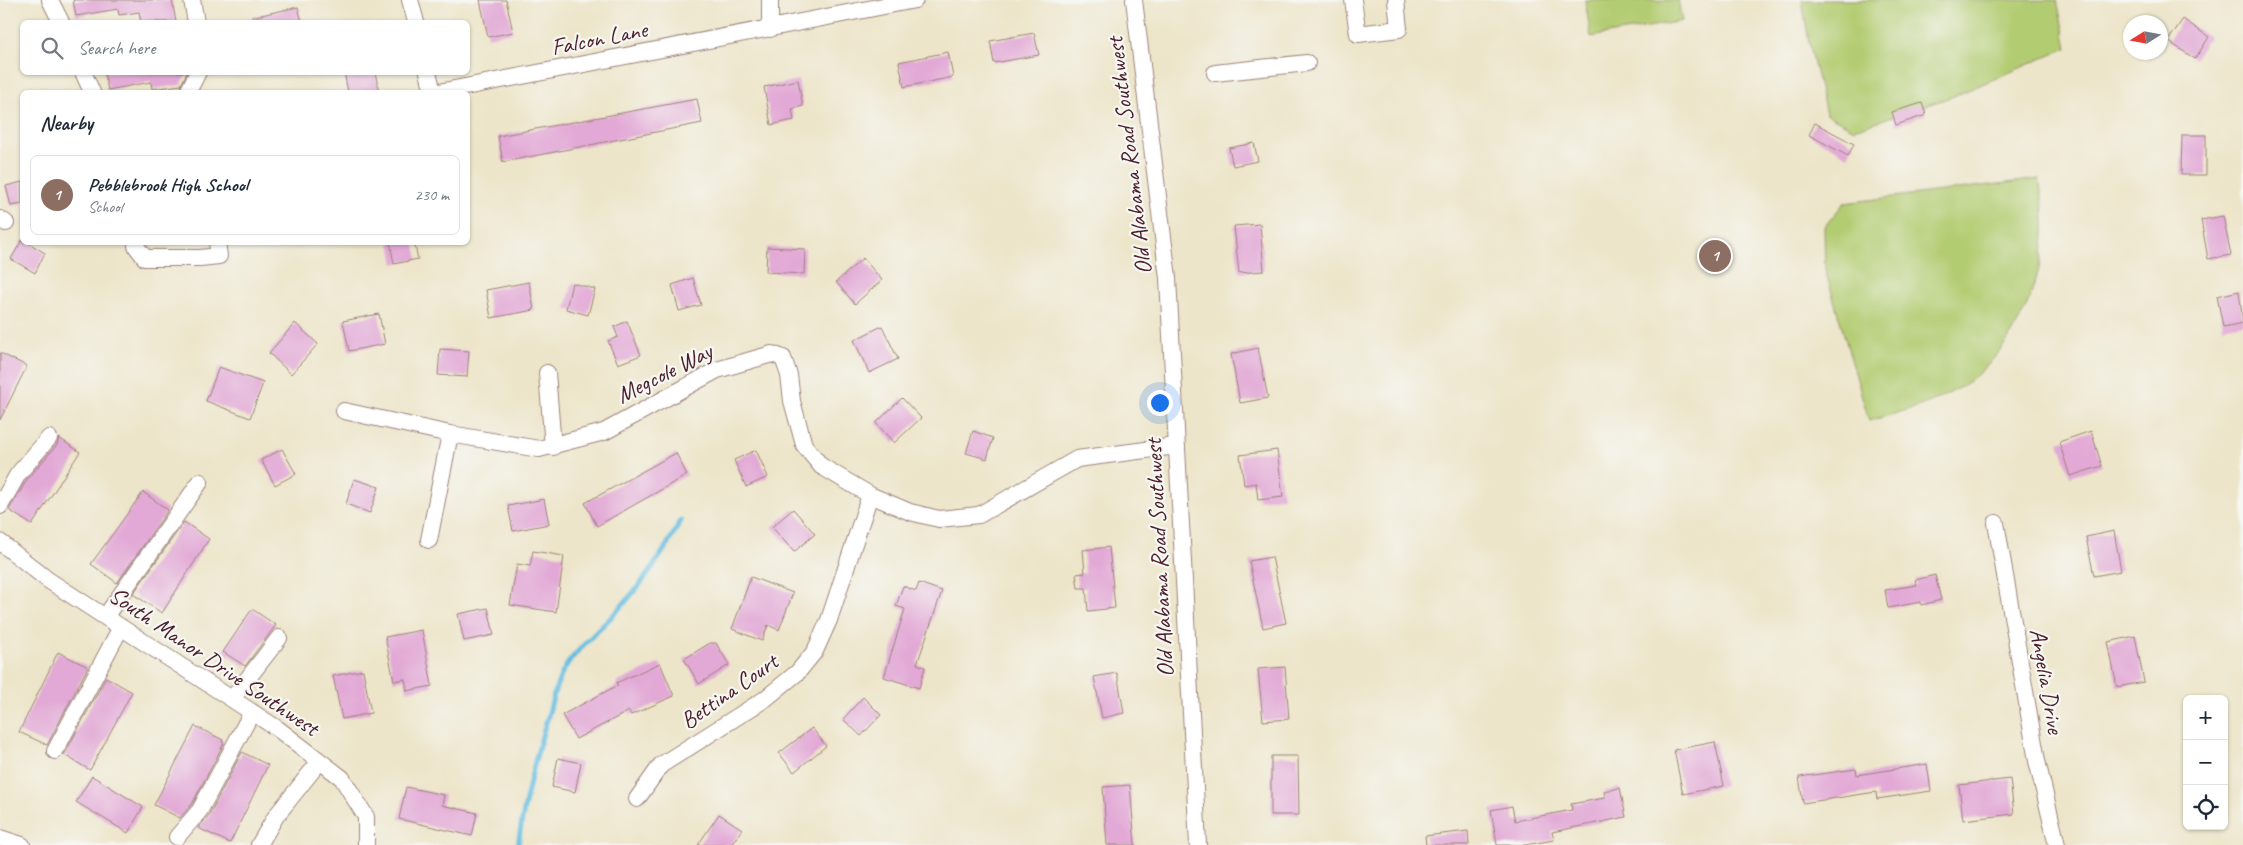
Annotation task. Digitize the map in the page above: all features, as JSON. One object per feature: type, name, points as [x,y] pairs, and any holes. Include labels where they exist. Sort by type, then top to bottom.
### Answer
[{"type":"street","points":[[50,0],[59,20]]},
{"type":"street","points":[[192,0],[196,20]]},
{"type":"street","points":[[410,0],[415,20]]},
{"type":"street","points":[[770,0],[770,29]]},
{"type":"street","name":"Falcon Lane","points":[[450,90],[915,0]]},
{"type":"street","name":"Old Alabama Road Southwest","points":[[1134,0],[1168,278],[1198,845]]},
{"type":"street","points":[[1353,0],[1358,34],[1399,29],[1396,0]]},
{"type":"street","points":[[1216,73],[1307,63]]},
{"type":"street","points":[[84,75],[91,90]]},
{"type":"street","points":[[189,90],[196,75]]},
{"type":"street","points":[[429,75],[432,90]]},
{"type":"street","points":[[136,246],[144,258],[186,258],[219,256],[217,245]]},
{"type":"street","name":"Megcole Way","points":[[344,412],[450,434],[539,449],[553,447],[604,432],[717,370],[772,354],[783,358],[789,375],[792,401],[804,445],[821,466],[870,495],[920,514],[939,519],[979,515],[1077,459],[1176,446]]},
{"type":"street","points":[[547,373],[553,447]]},
{"type":"street","points":[[429,540],[450,434]]},
{"type":"street","points":[[0,506],[18,474],[49,438]]},
{"type":"street","points":[[106,617],[200,482]]},
{"type":"street","name":"Bettina Court","points":[[637,799],[661,765],[766,699],[798,672],[815,652],[829,620],[870,495]]},
{"type":"street","name":"Angelia Drive","points":[[1996,523],[2037,761],[2057,845]]},
{"type":"street","name":"South Manor Drive Southwest","points":[[0,542],[48,580],[278,728],[342,778],[366,817],[366,845]]},
{"type":"street","points":[[55,751],[121,627]]},
{"type":"street","points":[[232,699],[279,638]]},
{"type":"street","points":[[178,837],[200,810],[252,712]]},
{"type":"street","points":[[260,845],[262,837],[276,816],[320,761]]},
{"type":"street","points":[[0,838],[22,845]]},
{"type":"green space","points":[[1585,0],[1678,0],[1682,21],[1591,37]]},
{"type":"green space","points":[[1802,0],[2057,0],[2067,48],[1954,96],[1854,129],[1826,114],[1809,42]]},
{"type":"green space","points":[[2039,179],[2044,222],[2041,257],[2029,300],[2008,340],[1979,373],[1962,386],[1940,398],[1917,407],[1869,421],[1825,269],[1824,227],[1844,203]]},
{"type":"building","points":[[73,0],[172,0],[176,20],[141,20],[139,12],[119,15],[118,9],[76,16]]},
{"type":"building","points":[[480,0],[506,0],[513,32],[488,37]]},
{"type":"building","points":[[298,7],[301,20],[253,20],[252,17]]},
{"type":"building","points":[[2183,19],[2209,37],[2195,59],[2168,41]]},
{"type":"building","points":[[1034,33],[1039,55],[994,63],[990,41]]},
{"type":"building","points":[[948,52],[953,77],[904,87],[899,62]]},
{"type":"building","points":[[105,75],[186,75],[181,85],[152,89],[151,82],[108,90]]},
{"type":"building","points":[[345,75],[376,75],[379,90],[348,90]]},
{"type":"building","points":[[798,80],[803,106],[792,109],[794,120],[771,125],[764,87]]},
{"type":"building","points":[[697,99],[702,123],[503,162],[498,136]]},
{"type":"building","points":[[1922,103],[1926,115],[1896,125],[1892,112]]},
{"type":"building","points":[[1815,123],[1854,144],[1848,156],[1809,135]]},
{"type":"building","points":[[2182,135],[2206,135],[2206,175],[2181,175]]},
{"type":"building","points":[[1254,143],[1258,161],[1233,166],[1229,148]]},
{"type":"building","points":[[20,182],[20,204],[11,206],[6,186]]},
{"type":"building","points":[[2223,216],[2231,255],[2208,259],[2201,220]]},
{"type":"building","points":[[1260,224],[1264,271],[1239,273],[1234,226]]},
{"type":"building","points":[[20,243],[20,245],[32,245],[45,253],[35,273],[11,259]]},
{"type":"building","points":[[391,245],[415,245],[418,259],[394,264]]},
{"type":"building","points":[[767,247],[805,249],[804,274],[766,272]]},
{"type":"building","points":[[863,258],[882,280],[855,304],[836,282]]},
{"type":"building","points":[[693,278],[701,305],[679,311],[672,285]]},
{"type":"building","points":[[529,282],[534,310],[491,318],[486,290]]},
{"type":"building","points":[[572,283],[595,289],[588,315],[566,309]]},
{"type":"building","points":[[2239,291],[2243,323],[2223,327],[2217,296]]},
{"type":"building","points":[[379,314],[385,344],[349,351],[343,321]]},
{"type":"building","points":[[627,321],[641,355],[618,364],[608,341],[618,337],[614,327]]},
{"type":"building","points":[[295,323],[318,344],[291,374],[269,353]]},
{"type":"building","points":[[882,326],[898,359],[869,373],[854,340]]},
{"type":"building","points":[[1258,348],[1268,398],[1240,403],[1231,354]]},
{"type":"building","points":[[440,349],[469,351],[467,377],[438,375]]},
{"type":"building","points":[[0,353],[27,366],[0,420]]},
{"type":"building","points":[[219,367],[263,383],[250,418],[206,401]]},
{"type":"building","points":[[902,398],[921,418],[894,443],[876,423]]},
{"type":"building","points":[[973,431],[993,438],[987,459],[966,453]]},
{"type":"building","points":[[2091,431],[2102,466],[2070,476],[2059,442]]},
{"type":"building","points":[[59,438],[80,452],[32,525],[9,510],[28,478],[57,445]]},
{"type":"building","points":[[282,449],[296,474],[275,485],[261,460]]},
{"type":"building","points":[[756,450],[768,477],[746,487],[734,460]]},
{"type":"building","points":[[1277,450],[1283,497],[1258,500],[1256,483],[1244,485],[1240,455]]},
{"type":"building","points":[[676,453],[687,475],[597,526],[585,503]]},
{"type":"building","points":[[354,479],[379,487],[370,513],[346,504]]},
{"type":"building","points":[[143,492],[168,510],[117,583],[91,564]]},
{"type":"building","points":[[544,499],[549,524],[513,531],[508,506]]},
{"type":"building","points":[[793,509],[815,534],[794,552],[772,527]]},
{"type":"building","points":[[184,522],[209,539],[162,613],[133,594]]},
{"type":"building","points":[[2114,531],[2121,571],[2094,576],[2086,537]]},
{"type":"building","points":[[1109,547],[1115,608],[1088,611],[1086,588],[1078,588],[1076,574],[1085,573],[1083,550]]},
{"type":"building","points":[[533,551],[564,556],[556,612],[510,605],[517,564],[530,566]]},
{"type":"building","points":[[1272,557],[1286,623],[1263,628],[1249,561]]},
{"type":"building","points":[[1935,575],[1941,600],[1921,605],[1921,602],[1888,608],[1885,590],[1917,585],[1915,580]]},
{"type":"building","points":[[751,577],[793,593],[779,630],[768,625],[762,641],[732,629]]},
{"type":"building","points":[[919,583],[942,591],[917,664],[925,667],[919,688],[884,677],[905,609],[896,606],[903,586],[916,591]]},
{"type":"building","points":[[488,608],[494,635],[464,641],[458,614]]},
{"type":"building","points":[[252,609],[276,625],[245,666],[223,652]]},
{"type":"building","points":[[422,630],[432,686],[407,691],[405,679],[394,681],[385,637]]},
{"type":"building","points":[[2135,636],[2144,682],[2117,687],[2108,642]]},
{"type":"building","points":[[710,643],[716,643],[729,665],[699,684],[684,659]]},
{"type":"building","points":[[58,652],[88,667],[47,745],[19,732]]},
{"type":"building","points":[[660,663],[674,696],[631,715],[629,711],[576,739],[562,715],[618,685],[616,683]]},
{"type":"building","points":[[1285,667],[1289,719],[1263,721],[1258,669]]},
{"type":"building","points":[[363,670],[371,713],[342,719],[333,676]]},
{"type":"building","points":[[1117,673],[1124,713],[1102,718],[1094,677]]},
{"type":"building","points":[[106,677],[132,692],[90,770],[64,755]]},
{"type":"building","points":[[863,697],[881,715],[861,736],[843,719]]},
{"type":"building","points":[[195,726],[223,740],[222,742],[224,743],[192,804],[180,818],[154,805]]},
{"type":"building","points":[[812,728],[826,746],[794,772],[779,753]]},
{"type":"building","points":[[1715,742],[1724,786],[1683,794],[1674,750]]},
{"type":"building","points":[[242,752],[268,765],[230,843],[198,828],[209,815]]},
{"type":"building","points":[[1271,756],[1298,756],[1299,815],[1271,815]]},
{"type":"building","points":[[558,758],[581,763],[575,792],[552,787]]},
{"type":"building","points":[[1927,764],[1931,791],[1877,799],[1876,792],[1803,803],[1799,777],[1856,769],[1857,775]]},
{"type":"building","points":[[92,776],[143,807],[128,833],[76,802]]},
{"type":"building","points":[[2010,779],[2014,814],[1963,820],[1959,785]]},
{"type":"building","points":[[1130,785],[1135,845],[1107,845],[1103,787]]},
{"type":"building","points":[[406,787],[444,795],[442,805],[477,813],[472,836],[399,819]]},
{"type":"building","points":[[1620,788],[1626,817],[1552,832],[1554,840],[1525,845],[1497,845],[1491,810],[1512,806],[1515,821],[1572,810],[1571,804],[1605,798],[1604,791]]},
{"type":"building","points":[[719,814],[742,829],[731,845],[698,845]]},
{"type":"building","points":[[1468,831],[1469,845],[1426,845],[1425,836]]},
{"type":"waterway","points":[[518,845],[534,764],[555,690],[566,666],[643,580],[667,545],[681,520]]},
{"type":"place","name":"Pebblebrook High School","points":[[1715,256]]}]
